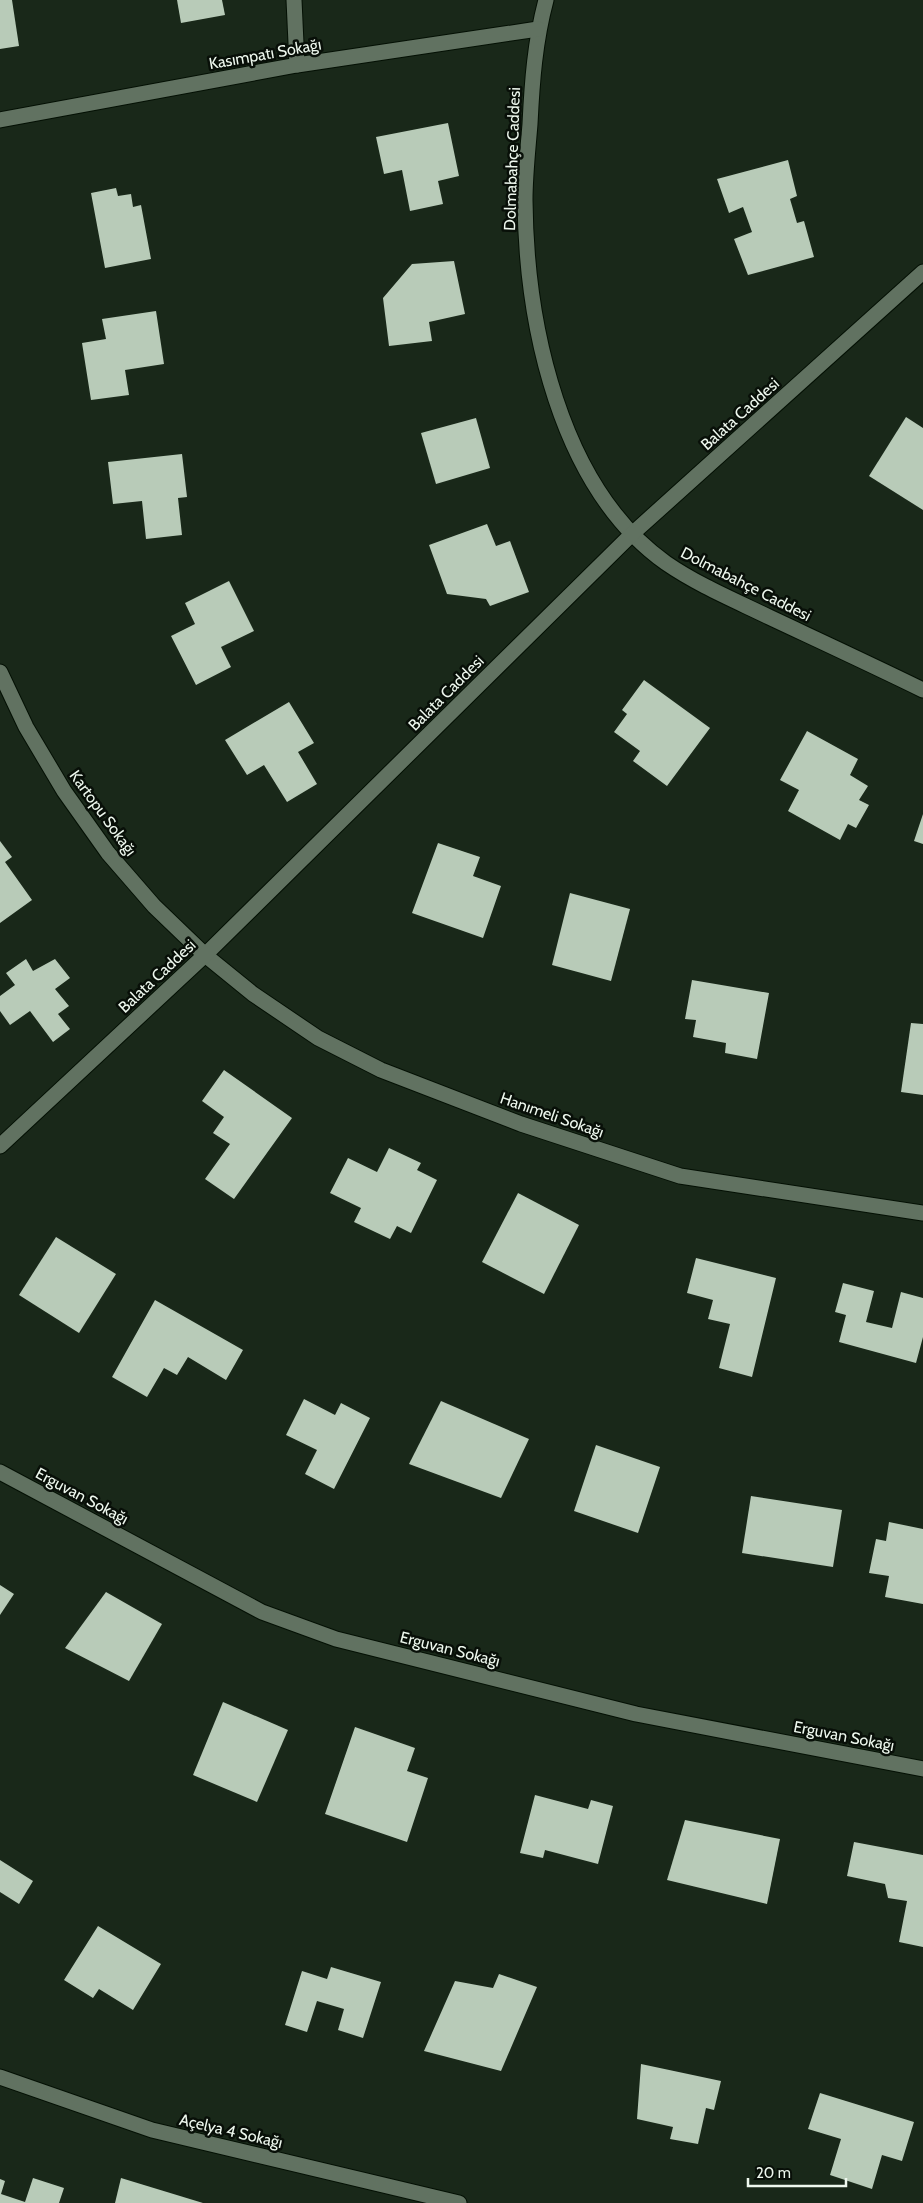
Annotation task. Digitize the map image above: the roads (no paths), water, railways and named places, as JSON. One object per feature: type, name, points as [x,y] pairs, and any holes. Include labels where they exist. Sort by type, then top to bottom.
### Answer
[{"type":"street","points":[[294,0],[297,65]]},
{"type":"street","name":"Dolmabahçe Caddesi","points":[[546,0],[538,29],[532,90],[525,198],[527,245],[537,322],[550,379],[581,464],[602,498],[632,534],[665,562],[704,586],[923,690]]},
{"type":"street","name":"Kasımpatı Sokağı","points":[[0,120],[297,65],[538,29]]},
{"type":"street","name":"Balata Caddesi","points":[[0,1146],[205,955],[632,534],[923,272]]},
{"type":"street","name":"Kartopu Sokağı","points":[[0,672],[26,727],[64,792],[108,853],[154,906],[205,955]]},
{"type":"street","name":"Hanımeli Sokağı","points":[[205,955],[253,994],[318,1038],[381,1070],[521,1124],[680,1176],[923,1212]]},
{"type":"street","name":"Erguvan Sokağı","points":[[0,1472],[262,1612],[317,1633],[636,1714],[923,1769]]},
{"type":"street","name":"Açelya 4 Sokağı","points":[[0,2077],[152,2130],[459,2203]]}]
